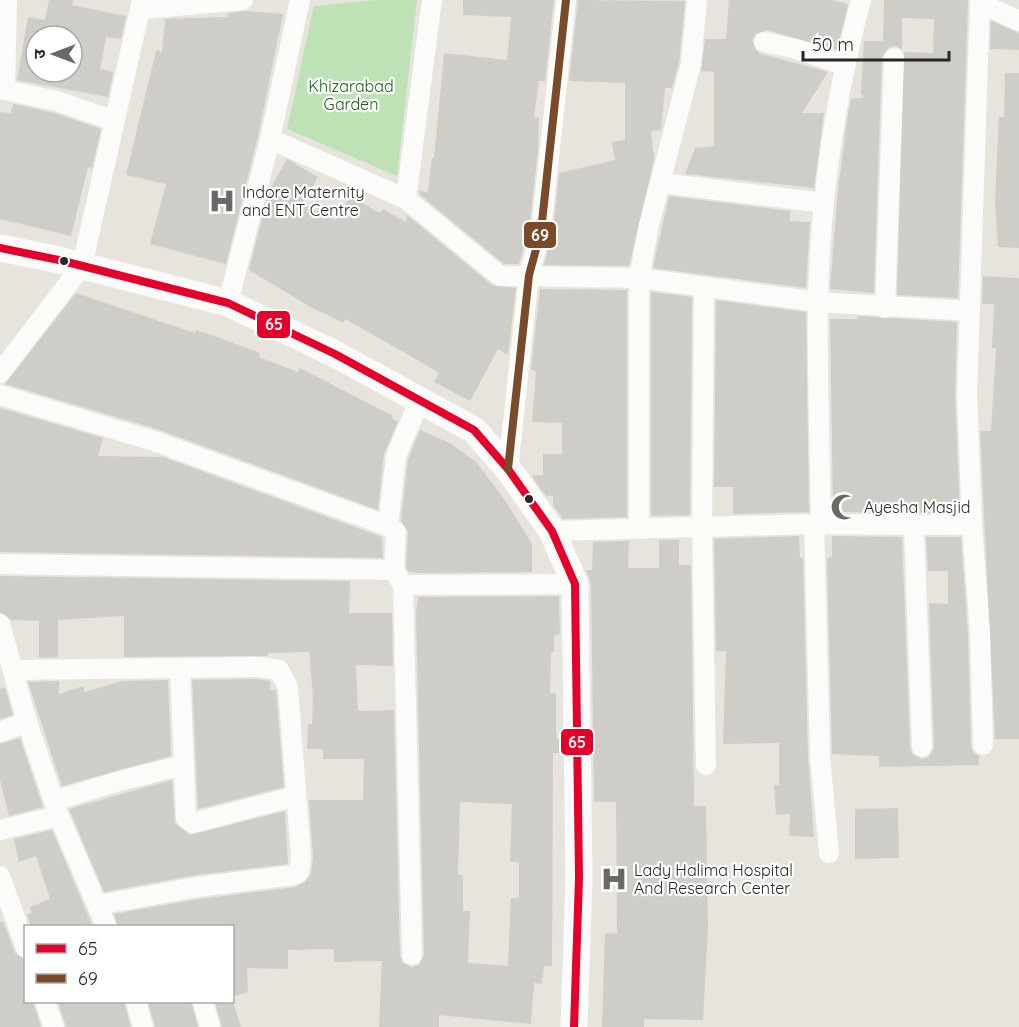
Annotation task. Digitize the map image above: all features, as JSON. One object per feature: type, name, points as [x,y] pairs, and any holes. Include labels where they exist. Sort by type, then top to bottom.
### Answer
[{"type":"main road","points":[[0,248],[228,303],[335,354],[474,430],[508,469],[552,531],[575,584],[579,878],[574,1027]]},
{"type":"street","points":[[7,0],[2,89],[57,101],[115,120]]},
{"type":"street","points":[[0,373],[82,266],[142,4],[243,0]]},
{"type":"street","points":[[228,303],[270,139],[300,0]]},
{"type":"street","points":[[406,199],[432,0]]},
{"type":"street","points":[[508,469],[529,275],[540,231],[566,0]]},
{"type":"street","points":[[639,528],[639,278],[691,64],[697,0]]},
{"type":"street","points":[[829,853],[820,757],[818,302],[824,203],[844,65],[861,0]]},
{"type":"street","points":[[983,746],[980,633],[972,525],[967,394],[980,1],[1019,21]]},
{"type":"street","points":[[764,42],[796,49],[844,65]]},
{"type":"street","points":[[885,308],[894,57]]},
{"type":"street","points":[[270,139],[406,199],[500,276],[639,278],[818,302],[885,308],[970,311]]},
{"type":"street","points":[[661,183],[824,203]]},
{"type":"street","points":[[704,287],[702,527],[706,765]]},
{"type":"street","points":[[0,395],[154,441],[388,526],[396,532],[412,955]]},
{"type":"street","points":[[388,526],[396,456],[420,399]]},
{"type":"street","points":[[552,531],[818,525],[914,527],[972,525]]},
{"type":"street","points":[[914,527],[922,747]]},
{"type":"street","points":[[0,564],[575,584]]},
{"type":"street","points":[[0,624],[27,722],[56,809],[105,925]]},
{"type":"street","points":[[14,670],[260,667],[279,670],[288,687],[301,857],[299,872],[294,875],[197,887],[98,905]]},
{"type":"street","points":[[180,668],[186,818],[189,822],[296,796]]},
{"type":"street","points":[[0,732],[27,722]]},
{"type":"street","points":[[0,828],[56,809],[123,780],[184,765]]},
{"type":"street","points":[[0,876],[24,942]]},
{"type":"street","points":[[45,1003],[54,1027]]},
{"type":"street","points":[[136,1003],[143,1027]]},
{"type":"street","points":[[203,1003],[210,1027]]},
{"type":"green space","name":"Khizarabad Garden","points":[[376,0],[417,0],[397,176],[287,129],[314,6]]},
{"type":"building","points":[[49,0],[73,0],[72,5],[126,16],[121,39],[106,37],[100,69],[113,72],[108,97],[38,84],[84,84],[84,24],[27,24],[28,17],[45,20]]},
{"type":"building","points":[[463,0],[554,0],[545,81],[539,81],[534,117],[539,118],[538,151],[529,229],[519,264],[504,264],[419,194],[419,191],[428,192],[432,158],[434,158],[444,53],[507,60],[511,17],[463,15]]},
{"type":"building","points":[[578,0],[685,1],[679,62],[672,88],[665,88],[661,130],[651,131],[654,160],[629,266],[544,265],[553,232],[559,173],[615,160],[612,142],[625,140],[625,83],[569,81]]},
{"type":"building","points":[[729,0],[832,0],[848,4],[837,50],[767,30],[756,34],[752,40],[756,50],[761,54],[828,72],[802,113],[824,113],[814,188],[685,174],[695,148],[714,146],[714,72],[701,71],[705,39],[726,39]]},
{"type":"building","points":[[884,0],[968,0],[958,298],[897,295],[904,52],[933,53],[934,19],[902,18],[902,49],[895,46],[889,47],[882,57],[874,293],[830,289],[838,189],[848,114],[851,99],[864,98],[861,93],[864,41],[883,41]]},
{"type":"building","points":[[246,11],[283,14],[258,136],[226,264],[150,244],[166,184],[126,175],[156,51],[162,52],[165,19],[227,17],[228,13]]},
{"type":"building","points":[[991,21],[1019,33],[1019,50],[990,49]]},
{"type":"building","points":[[24,40],[24,81],[17,80]]},
{"type":"building","points":[[1005,73],[1019,73],[1019,248],[998,247],[995,202],[999,117],[1004,117]]},
{"type":"building","points":[[13,104],[54,113],[101,129],[92,168],[88,167],[71,236],[0,219],[0,112],[11,113]]},
{"type":"building","points":[[287,159],[318,177],[302,204],[336,220],[350,196],[380,213],[383,209],[406,222],[407,215],[492,285],[516,288],[508,355],[498,349],[470,401],[434,382],[439,373],[409,355],[345,319],[344,323],[312,308],[249,270],[269,191]]},
{"type":"building","points":[[669,196],[790,211],[790,221],[810,222],[806,288],[653,268]]},
{"type":"building","points":[[983,276],[1019,278],[1019,739],[995,739],[980,431],[991,431],[996,348],[992,348],[994,304],[982,304]]},
{"type":"building","points":[[540,289],[627,290],[627,517],[563,519],[553,505],[553,496],[546,496],[533,478],[533,475],[543,475],[543,454],[562,454],[562,423],[532,422],[536,372],[531,369]]},
{"type":"building","points":[[651,292],[692,297],[690,515],[651,516]]},
{"type":"building","points":[[76,293],[195,333],[196,330],[225,340],[260,353],[259,357],[298,372],[300,368],[393,416],[392,419],[398,421],[384,454],[378,510],[157,429],[5,384]]},
{"type":"building","points":[[716,300],[806,312],[809,512],[733,514],[733,487],[714,487]]},
{"type":"building","points":[[858,316],[957,322],[955,394],[960,513],[833,512],[830,319],[858,319]]},
{"type":"building","points":[[0,408],[103,438],[98,456],[163,457],[382,537],[383,558],[0,552]]},
{"type":"building","points":[[420,430],[450,443],[476,462],[505,500],[532,544],[532,572],[417,573],[408,571],[406,567],[408,532],[401,521],[408,459]]},
{"type":"building","points":[[799,536],[800,558],[803,558],[808,757],[814,837],[789,836],[790,814],[776,815],[774,785],[779,785],[779,743],[723,744],[726,651],[716,651],[714,539]]},
{"type":"building","points":[[832,536],[902,537],[910,747],[912,754],[922,759],[929,757],[934,747],[929,603],[948,604],[948,571],[928,571],[926,537],[961,537],[968,635],[971,745],[973,752],[979,756],[979,765],[879,767],[879,756],[832,754],[827,558],[832,557]]},
{"type":"building","points":[[659,540],[679,540],[679,565],[691,565],[694,806],[706,806],[708,926],[703,1020],[644,1019],[644,1027],[602,1027],[605,933],[617,934],[616,802],[594,802],[591,584],[586,570],[592,570],[593,542],[629,541],[628,568],[659,568]]},
{"type":"building","points":[[0,576],[350,581],[349,613],[392,613],[393,666],[356,665],[358,711],[394,710],[400,955],[402,962],[412,967],[419,965],[424,955],[416,613],[418,597],[559,596],[560,634],[554,636],[554,652],[551,652],[550,693],[556,693],[556,732],[557,739],[561,739],[562,753],[553,753],[552,966],[544,966],[542,984],[534,983],[531,1024],[439,1015],[439,1027],[379,1027],[382,961],[334,962],[334,949],[288,950],[288,969],[247,968],[248,992],[234,996],[234,925],[117,925],[114,914],[199,899],[295,887],[305,882],[311,874],[313,858],[309,800],[363,800],[364,759],[323,759],[323,749],[307,749],[308,724],[312,724],[313,696],[309,652],[268,653],[268,656],[124,657],[124,616],[58,620],[58,657],[39,658],[39,621],[11,620],[0,612]],"holes":[[[460,802],[512,804],[510,862],[519,862],[519,898],[511,898],[508,966],[468,963],[470,911],[463,911],[463,875],[458,875]]]},
{"type":"building","points":[[258,679],[270,681],[270,690],[276,690],[284,787],[198,809],[192,680]]},
{"type":"building","points":[[168,680],[171,756],[62,786],[28,682],[59,681],[59,694],[83,686],[85,692],[122,681]]},
{"type":"building","points":[[5,687],[13,715],[0,719],[0,689]]},
{"type":"building","points":[[20,738],[43,807],[9,816],[0,780],[0,744]]},
{"type":"building","points":[[172,780],[175,823],[190,835],[285,811],[288,864],[196,875],[104,892],[69,809]]},
{"type":"building","points":[[898,808],[899,858],[855,859],[855,809]]},
{"type":"building","points":[[52,830],[92,925],[30,925],[27,914],[32,913],[30,907],[50,899],[36,856],[19,862],[14,839]]},
{"type":"building","points":[[3,921],[15,953],[24,959],[24,1003],[33,1003],[41,1027],[0,1027],[0,922]]},
{"type":"building","points":[[58,1003],[124,1003],[131,1027],[66,1027]]},
{"type":"building","points":[[148,1003],[191,1003],[198,1027],[155,1027]]},
{"type":"building","points":[[215,1003],[233,1003],[241,1027],[222,1027]]},
{"type":"transit line","name":"69","points":[[508,469],[529,275],[541,231],[566,0]]},
{"type":"transit line","name":"65","points":[[0,248],[59,260],[228,303],[335,354],[474,430],[508,469],[552,531],[575,584],[579,878],[574,1027]]},
{"type":"place","name":"Indore Maternity and ENT Centre","points":[[222,201]]},
{"type":"place","name":"Ayesha Masjid","points":[[844,507]]},
{"type":"place","name":"Lady Halima Hospital And Research Center","points":[[614,879]]}]
